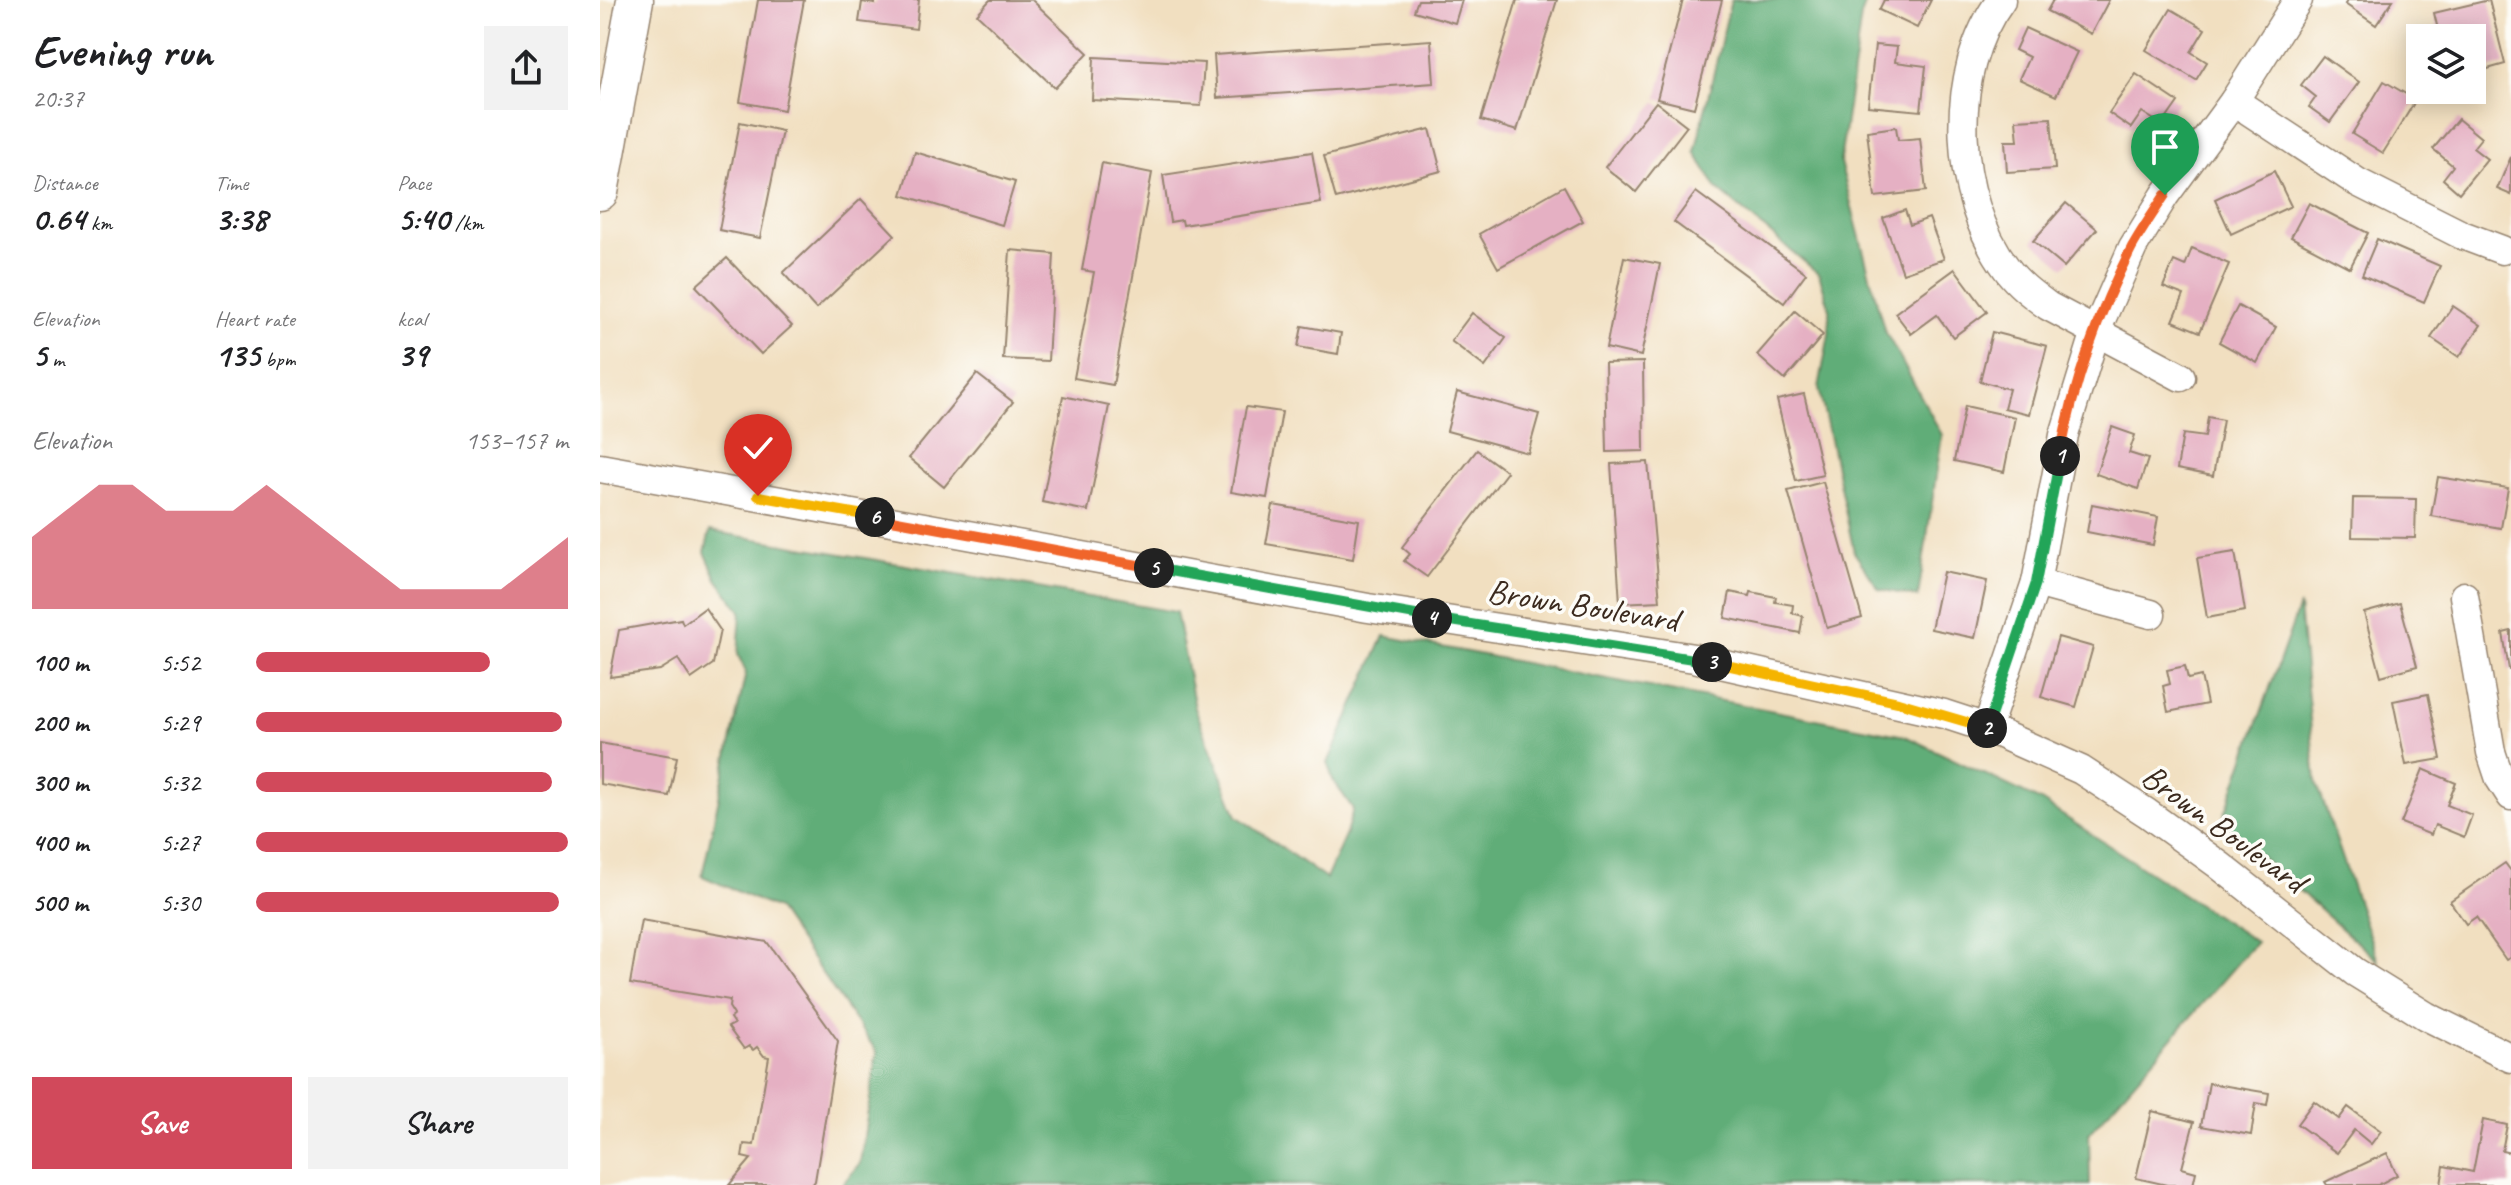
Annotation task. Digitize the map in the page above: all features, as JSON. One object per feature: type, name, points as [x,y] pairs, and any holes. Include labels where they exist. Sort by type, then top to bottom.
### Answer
[{"type":"main road","points":[[600,192],[635,0]]},
{"type":"street","points":[[2001,0],[1981,35],[1969,67],[1964,105],[1965,169],[1991,244],[2008,270],[2048,306],[2181,377]]},
{"type":"street","points":[[1987,728],[2036,583],[2064,435],[2096,331],[2133,247],[2165,195],[2234,101],[2298,0]]},
{"type":"street","points":[[2234,101],[2357,182],[2462,235],[2502,250]]},
{"type":"street","name":"Brown Boulevard","points":[[600,468],[1357,606],[1694,658],[1898,702],[1987,728],[2081,770],[2219,865],[2355,972],[2426,1016],[2511,1058]]},
{"type":"street","points":[[2036,583],[2151,614]]},
{"type":"street","points":[[2464,596],[2491,752],[2500,779],[2511,796]]},
{"type":"green space","points":[[1731,0],[1867,0],[1861,16],[1840,162],[1884,329],[1942,435],[1918,597],[1879,589],[1854,552],[1819,388],[1829,334],[1829,306],[1819,274],[1717,189],[1695,152]]},
{"type":"green space","points":[[710,531],[1176,612],[1195,708],[1237,816],[1326,879],[1346,834],[1353,809],[1333,780],[1328,763],[1384,636],[1905,736],[2041,801],[2256,942],[2089,1133],[2090,1185],[842,1185],[860,1163],[877,1052],[777,909],[702,876],[746,672],[738,655],[741,611],[717,579],[705,552]]},
{"type":"green space","points":[[2299,606],[2316,781],[2378,961],[2222,822]]},
{"type":"building","points":[[758,0],[804,0],[784,110],[740,102]]},
{"type":"building","points":[[875,0],[919,0],[916,29],[859,22],[862,2],[875,4]]},
{"type":"building","points":[[990,0],[1032,0],[1088,53],[1055,88],[977,14]]},
{"type":"building","points":[[1418,0],[1462,0],[1455,23],[1414,11]]},
{"type":"building","points":[[1517,0],[1557,0],[1517,131],[1481,120]]},
{"type":"building","points":[[1683,0],[1722,0],[1694,108],[1657,99]]},
{"type":"building","points":[[1884,0],[1931,0],[1917,28],[1879,10]]},
{"type":"building","points":[[2053,0],[2109,0],[2091,34],[2047,11]]},
{"type":"building","points":[[2348,0],[2393,0],[2376,25],[2345,4]]},
{"type":"building","points":[[2489,0],[2505,64],[2486,69],[2486,24],[2437,24],[2434,13]]},
{"type":"building","points":[[2171,9],[2205,29],[2191,52],[2207,62],[2196,80],[2146,50]]},
{"type":"building","points":[[2025,28],[2077,52],[2056,96],[2019,79],[2029,57],[2015,50]]},
{"type":"building","points":[[1431,40],[1434,83],[1217,98],[1214,55]]},
{"type":"building","points":[[1875,45],[1897,47],[1895,62],[1926,66],[1921,111],[1868,106]]},
{"type":"building","points":[[2323,56],[2359,82],[2330,122],[2309,107],[2316,97],[2301,85]]},
{"type":"building","points":[[1094,57],[1204,63],[1201,106],[1092,100]]},
{"type":"building","points":[[2136,74],[2178,102],[2162,125],[2142,112],[2131,128],[2109,113]]},
{"type":"building","points":[[2384,81],[2406,94],[2406,104],[2414,104],[2383,153],[2352,134]]},
{"type":"building","points":[[1656,102],[1687,126],[1636,192],[1605,167]]},
{"type":"building","points":[[2051,118],[2055,169],[2007,172],[2005,141],[2018,141],[2016,120]]},
{"type":"building","points":[[2458,119],[2481,138],[2473,148],[2487,159],[2459,193],[2443,179],[2453,166],[2433,149]]},
{"type":"building","points":[[740,122],[782,131],[760,238],[719,230]]},
{"type":"building","points":[[1896,127],[1898,140],[1920,138],[1926,191],[1875,197],[1867,131]]},
{"type":"building","points":[[1430,129],[1441,171],[1336,199],[1324,156]]},
{"type":"building","points":[[915,152],[1015,182],[1002,225],[902,195]]},
{"type":"building","points":[[1312,152],[1321,203],[1183,225],[1182,220],[1170,222],[1163,175]]},
{"type":"building","points":[[2511,157],[2511,195],[2497,189]]},
{"type":"building","points":[[1102,163],[1152,173],[1113,385],[1074,378],[1094,272],[1082,270]]},
{"type":"building","points":[[2274,171],[2291,206],[2231,234],[2215,199]]},
{"type":"building","points":[[1564,186],[1583,221],[1498,268],[1479,234]]},
{"type":"building","points":[[1696,192],[1806,273],[1784,303],[1674,222]]},
{"type":"building","points":[[861,199],[895,235],[816,309],[783,273]]},
{"type":"building","points":[[2066,203],[2097,229],[2064,267],[2033,241]]},
{"type":"building","points":[[2309,203],[2368,233],[2350,268],[2291,237]]},
{"type":"building","points":[[1905,210],[1910,225],[1929,218],[1944,259],[1903,273],[1883,218]]},
{"type":"building","points":[[2377,239],[2440,266],[2424,302],[2362,275]]},
{"type":"building","points":[[2192,248],[2229,264],[2200,332],[2173,321],[2184,295],[2163,287],[2174,261],[2185,266]]},
{"type":"building","points":[[1010,250],[1054,254],[1048,361],[1003,359]]},
{"type":"building","points":[[1624,257],[1660,264],[1641,356],[1606,348]]},
{"type":"building","points":[[727,258],[792,326],[761,354],[696,286]]},
{"type":"building","points":[[1955,269],[1987,312],[1953,337],[1937,315],[1911,334],[1895,313]]},
{"type":"building","points":[[2238,306],[2276,327],[2257,363],[2219,342]]},
{"type":"building","points":[[2453,306],[2481,325],[2459,357],[2431,338]]},
{"type":"building","points":[[1795,311],[1823,335],[1785,380],[1757,355]]},
{"type":"building","points":[[1472,313],[1506,338],[1485,367],[1451,341]]},
{"type":"building","points":[[1302,326],[1341,333],[1338,354],[1298,347]]},
{"type":"building","points":[[1992,332],[2047,346],[2029,414],[2004,408],[2009,389],[1980,381]]},
{"type":"building","points":[[1643,362],[1644,451],[1607,452],[1605,363]]},
{"type":"building","points":[[977,374],[1013,402],[944,487],[909,458]]},
{"type":"building","points":[[1457,392],[1539,414],[1528,453],[1447,431]]},
{"type":"building","points":[[1804,394],[1823,475],[1796,481],[1777,400]]},
{"type":"building","points":[[1063,396],[1109,406],[1088,511],[1042,502]]},
{"type":"building","points":[[1965,406],[2015,417],[2004,472],[1954,461]]},
{"type":"building","points":[[1246,407],[1282,412],[1267,498],[1231,492]]},
{"type":"building","points":[[2208,417],[2223,420],[2213,476],[2177,469],[2183,434],[2205,437]]},
{"type":"building","points":[[2112,427],[2135,435],[2129,453],[2148,459],[2138,489],[2096,474]]},
{"type":"building","points":[[1477,450],[1507,472],[1427,577],[1404,561],[1410,554],[1402,547]]},
{"type":"building","points":[[1648,462],[1660,601],[1620,603],[1611,464]]},
{"type":"building","points":[[2438,477],[2508,488],[2501,528],[2431,516]]},
{"type":"building","points":[[1823,482],[1862,618],[1827,628],[1788,491]]},
{"type":"building","points":[[2353,498],[2416,499],[2415,538],[2352,537]]},
{"type":"building","points":[[2092,504],[2158,517],[2153,545],[2087,532]]},
{"type":"building","points":[[1273,505],[1359,520],[1353,559],[1266,544]]},
{"type":"building","points":[[2235,552],[2245,611],[2207,618],[2197,558]]},
{"type":"building","points":[[1943,572],[1987,581],[1975,638],[1931,629]]},
{"type":"building","points":[[1730,592],[1776,597],[1775,602],[1793,605],[1792,613],[1803,616],[1800,633],[1725,618]]},
{"type":"building","points":[[2400,603],[2417,666],[2381,676],[2364,613]]},
{"type":"building","points":[[705,608],[720,630],[713,664],[691,679],[678,659],[660,670],[610,677],[619,630],[681,619],[683,624]]},
{"type":"building","points":[[2511,631],[2511,670],[2509,670],[2503,633]]},
{"type":"building","points":[[2058,637],[2093,647],[2076,707],[2041,697]]},
{"type":"building","points":[[2185,666],[2188,679],[2201,676],[2207,704],[2168,712],[2163,686],[2170,684],[2167,670]]},
{"type":"building","points":[[2428,694],[2441,759],[2406,765],[2393,701]]},
{"type":"building","points":[[600,743],[677,757],[669,796],[600,784]]},
{"type":"building","points":[[2423,769],[2456,783],[2447,805],[2472,815],[2464,837],[2435,825],[2431,835],[2401,823]]},
{"type":"building","points":[[2505,863],[2511,871],[2511,957],[2506,960],[2476,917],[2466,924],[2450,901]]},
{"type":"building","points":[[641,920],[767,942],[838,1041],[812,1185],[729,1185],[751,1159],[742,1157],[744,1144],[754,1145],[769,1057],[764,1056],[757,1047],[744,1049],[728,1027],[734,1024],[730,1018],[734,1015],[729,1007],[730,1000],[630,984]]},
{"type":"building","points":[[2209,1083],[2269,1093],[2267,1105],[2256,1103],[2251,1135],[2201,1126]]},
{"type":"building","points":[[2314,1101],[2339,1119],[2348,1107],[2381,1131],[2371,1144],[2354,1130],[2337,1153],[2297,1124]]},
{"type":"building","points":[[2152,1111],[2194,1122],[2182,1168],[2196,1172],[2193,1185],[2167,1185],[2136,1178]]},
{"type":"building","points":[[2483,1120],[2507,1125],[2502,1151],[2511,1153],[2510,1185],[2441,1185],[2444,1166],[2473,1172]]},
{"type":"building","points":[[2387,1153],[2397,1175],[2378,1185],[2327,1185],[2325,1182]]},
{"type":"route","points":[[758,496],[1357,606],[1694,658],[1898,702],[1987,728],[2036,583],[2064,435],[2077,387],[2096,331],[2133,247],[2165,195]]}]
